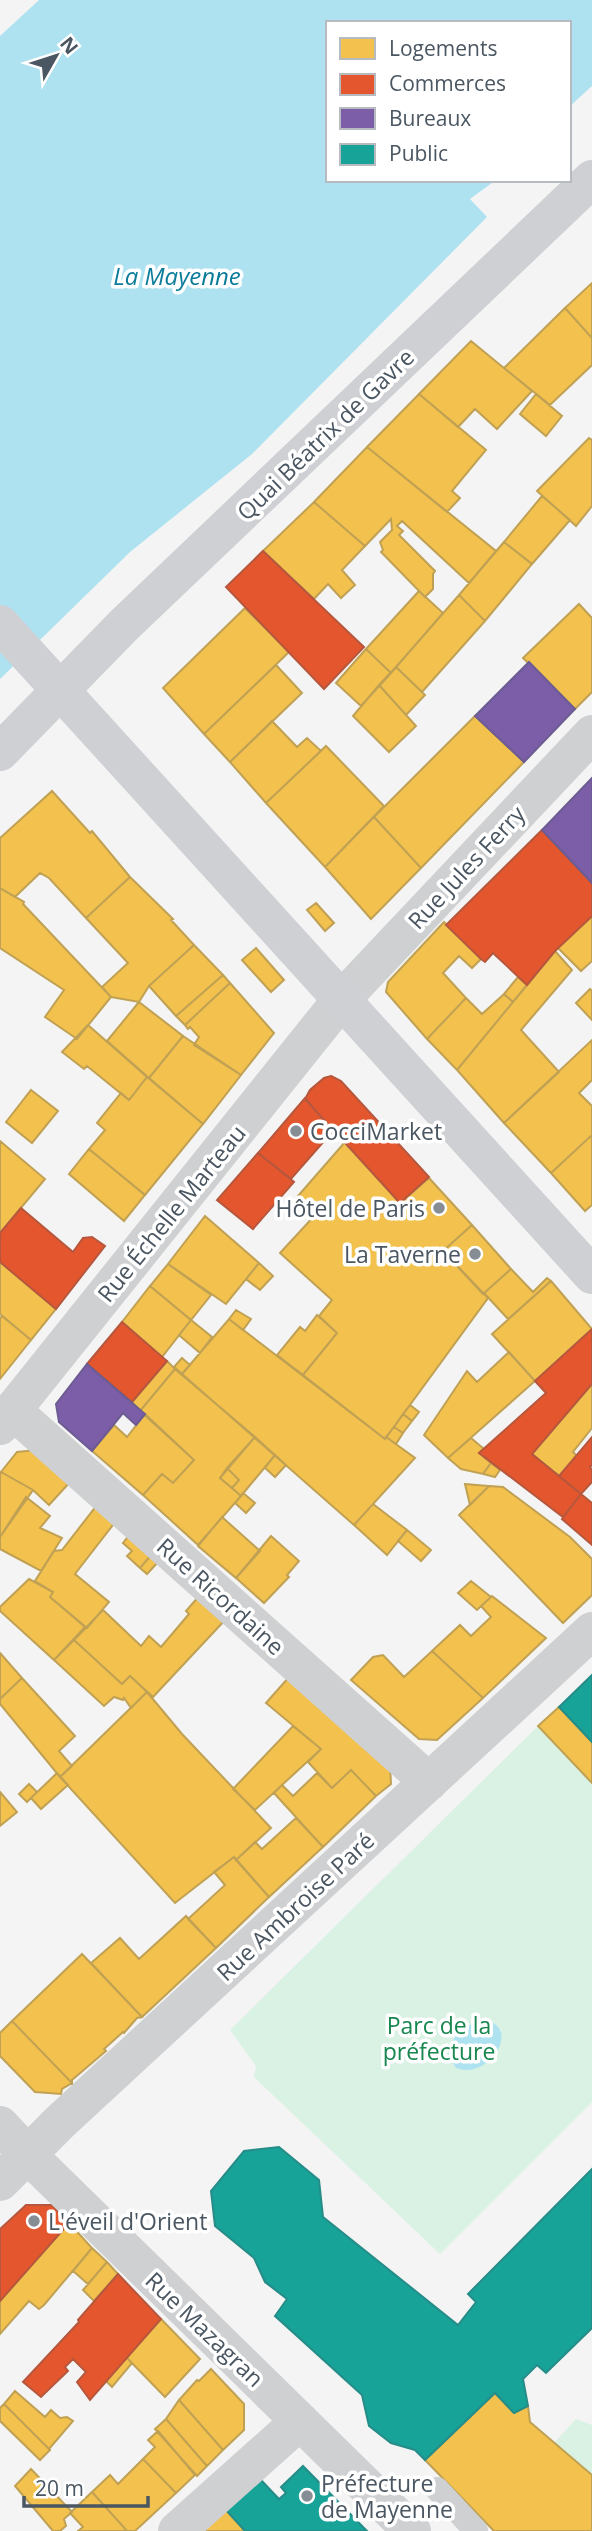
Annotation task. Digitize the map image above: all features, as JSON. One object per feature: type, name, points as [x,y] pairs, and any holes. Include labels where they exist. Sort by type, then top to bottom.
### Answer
[{"type":"main road","name":"Quai Béatrix de Gavre","points":[[0,752],[124,625],[592,179]]},
{"type":"main road","points":[[0,624],[592,1275]]},
{"type":"street","name":"Rue Jules Ferry","points":[[341,1000],[592,734]]},
{"type":"street","name":"Rue Échelle Marteau","points":[[6,1418],[341,1000]]},
{"type":"street","name":"Rue Ricordaine","points":[[6,1418],[429,1782]]},
{"type":"street","name":"Rue Ambroise Paré","points":[[0,2182],[27,2154],[592,1631]]},
{"type":"street","name":"Rue Mazagran","points":[[0,2125],[411,2531]]},
{"type":"street","points":[[177,2531],[300,2421]]},
{"type":"lane","points":[[437,2489],[476,2531]]},
{"type":"green space","name":"Parc de la préfecture","points":[[538,1726],[592,1783],[592,2102],[440,2254],[254,2077],[256,2066],[230,2030]]},
{"type":"green space","points":[[576,2419],[592,2425],[592,2475],[554,2443]]},
{"type":"water","name":"La Mayenne","points":[[39,0],[592,0],[592,86],[571,105],[571,21],[326,21],[326,182],[493,182],[470,199],[487,217],[252,454],[130,552],[0,679],[0,36]]},
{"type":"water","points":[[482,2020],[494,2024],[500,2031],[498,2050],[480,2067],[469,2070],[456,2068],[448,2054],[452,2042],[464,2029]]},
{"type":"building: Logements","points":[[592,283],[592,338],[565,308]]},
{"type":"building: Logements","points":[[565,308],[592,338],[592,365],[550,405],[504,368]]},
{"type":"building: Logements","points":[[471,341],[532,391],[497,429],[475,409],[458,427],[419,394]]},
{"type":"building: Logements","points":[[419,394],[486,450],[452,491],[460,498],[447,512],[367,447]]},
{"type":"building: Logements","points":[[536,394],[562,416],[546,436],[520,414]]},
{"type":"building: Logements","points":[[589,438],[592,440],[592,506],[576,526],[537,491]]},
{"type":"building: Logements","points":[[367,447],[496,551],[469,583],[402,521],[397,526],[403,531],[399,535],[435,571],[433,589],[425,597],[381,552],[383,550],[380,542],[392,530],[391,519],[365,546],[314,502]]},
{"type":"building: Logements","points":[[542,496],[570,520],[532,564],[504,542]]},
{"type":"building: Logements","points":[[314,502],[365,546],[342,570],[355,585],[341,598],[328,584],[314,599],[263,551]]},
{"type":"building: Logements","points":[[504,542],[532,564],[485,621],[459,595]]},
{"type":"building: Logements","points":[[419,591],[443,613],[391,673],[366,649]]},
{"type":"building: Logements","points":[[459,595],[485,621],[422,692],[396,667]]},
{"type":"building: Logements","points":[[579,604],[592,618],[592,692],[575,709],[523,658]]},
{"type":"building: Logements","points":[[245,608],[289,652],[204,734],[163,688]]},
{"type":"building: Logements","points":[[366,649],[391,673],[361,706],[336,683]]},
{"type":"building: Logements","points":[[276,665],[302,693],[230,762],[204,734]]},
{"type":"building: Logements","points":[[396,667],[425,695],[406,715],[379,685]]},
{"type":"building: Logements","points":[[379,685],[416,726],[389,752],[353,716]]},
{"type":"building: Logements","points":[[475,716],[524,762],[421,868],[374,817]]},
{"type":"building: Logements","points":[[272,721],[297,747],[307,738],[321,751],[266,803],[230,762]]},
{"type":"building: Logements","points":[[326,746],[384,806],[325,867],[266,803]]},
{"type":"building: Logements","points":[[52,791],[90,833],[92,831],[130,877],[86,918],[49,878],[40,873],[15,897],[0,888],[0,838]]},
{"type":"building: Logements","points":[[374,817],[421,868],[371,919],[325,867]]},
{"type":"building: Logements","points":[[130,877],[173,919],[171,920],[194,945],[149,986],[139,1002],[111,997],[102,987],[128,963],[86,918]]},
{"type":"building: Logements","points":[[0,888],[24,902],[111,997],[77,1039],[45,1017],[64,990],[0,948]]},
{"type":"building: Logements","points":[[316,903],[334,923],[325,931],[307,910]]},
{"type":"building: Logements","points":[[592,916],[592,961],[581,971],[558,948]]},
{"type":"building: Logements","points":[[444,922],[481,959],[472,968],[459,956],[443,973],[466,998],[427,1039],[386,992],[388,982]]},
{"type":"building: Logements","points":[[194,945],[223,975],[176,1016],[149,986]]},
{"type":"building: Logements","points":[[256,948],[284,980],[271,992],[242,960]]},
{"type":"building: Logements","points":[[555,951],[572,970],[521,1030],[559,1072],[504,1123],[457,1070]]},
{"type":"building: Logements","points":[[223,975],[230,983],[185,1025],[176,1016]]},
{"type":"building: Logements","points":[[518,977],[527,985],[513,1002],[504,994]]},
{"type":"building: Logements","points":[[230,983],[274,1033],[241,1075],[194,1045],[199,1037],[185,1025]]},
{"type":"building: Logements","points":[[590,989],[592,991],[592,1020],[576,1003]]},
{"type":"building: Logements","points":[[504,994],[513,1002],[457,1070],[427,1039],[466,998],[482,1014]]},
{"type":"building: Logements","points":[[139,1002],[183,1036],[149,1078],[107,1041]]},
{"type":"building: Logements","points":[[88,1025],[147,1077],[129,1100],[87,1066],[84,1069],[62,1052]]},
{"type":"building: Logements","points":[[183,1036],[241,1075],[203,1124],[149,1078]]},
{"type":"building: Logements","points":[[592,1040],[592,1080],[579,1093],[592,1106],[592,1135],[551,1173],[504,1123]]},
{"type":"building: Logements","points":[[147,1077],[203,1124],[145,1195],[89,1149],[105,1130],[97,1123],[121,1093],[129,1100]]},
{"type":"building: Logements","points":[[31,1090],[58,1111],[32,1143],[6,1122]]},
{"type":"building: Logements","points":[[592,1135],[592,1205],[585,1211],[551,1173]]},
{"type":"building: Logements","points":[[0,1141],[45,1179],[0,1233]]},
{"type":"building: Logements","points":[[345,1142],[400,1203],[429,1178],[472,1225],[443,1251],[488,1298],[385,1439],[303,1375],[337,1333],[319,1316],[332,1300],[280,1253],[317,1213],[298,1196]]},
{"type":"building: Logements","points":[[89,1149],[145,1195],[124,1221],[69,1174]]},
{"type":"building: Logements","points":[[205,1216],[259,1263],[226,1304],[168,1264]]},
{"type":"building: Logements","points":[[472,1225],[511,1269],[483,1294],[443,1251]]},
{"type":"building: Logements","points":[[0,1262],[56,1309],[31,1340],[0,1314]]},
{"type":"building: Logements","points":[[259,1263],[273,1276],[260,1290],[246,1279]]},
{"type":"building: Logements","points":[[168,1264],[211,1295],[191,1320],[150,1286]]},
{"type":"building: Logements","points":[[511,1269],[533,1292],[547,1278],[551,1281],[508,1319],[484,1293]]},
{"type":"building: Logements","points":[[551,1281],[592,1329],[535,1381],[492,1334]]},
{"type":"building: Logements","points":[[150,1286],[191,1320],[162,1357],[122,1322]]},
{"type":"building: Logements","points":[[236,1310],[251,1319],[243,1330],[229,1319]]},
{"type":"building: Logements","points":[[317,1315],[337,1333],[303,1375],[277,1355],[300,1327],[305,1331]]},
{"type":"building: Logements","points":[[2,1316],[31,1340],[0,1379],[0,1319]]},
{"type":"building: Logements","points":[[229,1319],[385,1439],[386,1437],[415,1458],[354,1525],[182,1374]]},
{"type":"building: Logements","points":[[191,1320],[212,1337],[200,1353],[179,1335]]},
{"type":"building: Logements","points":[[509,1352],[535,1381],[448,1458],[424,1435],[467,1371],[477,1382]]},
{"type":"building: Logements","points":[[182,1358],[190,1365],[182,1374],[174,1367]]},
{"type":"building: Logements","points":[[167,1361],[175,1369],[140,1411],[132,1402]]},
{"type":"building: Logements","points":[[175,1369],[255,1437],[220,1478],[241,1496],[198,1545],[143,1495],[162,1474],[173,1483],[194,1460],[140,1411]]},
{"type":"building: Logements","points":[[592,1384],[592,1428],[573,1452],[577,1456],[559,1476],[532,1454]]},
{"type":"building: Logements","points":[[410,1405],[419,1412],[412,1421],[403,1414]]},
{"type":"building: Logements","points":[[145,1414],[194,1460],[173,1483],[162,1474],[143,1495],[92,1451],[114,1425],[127,1437]]},
{"type":"building: Logements","points":[[403,1414],[412,1421],[403,1433],[394,1427]]},
{"type":"building: Logements","points":[[394,1427],[403,1433],[396,1444],[386,1437]]},
{"type":"building: Logements","points":[[255,1437],[275,1455],[241,1496],[232,1488],[239,1480],[227,1468]]},
{"type":"building: Logements","points":[[471,1438],[484,1449],[479,1453],[491,1463],[483,1474],[461,1469],[448,1458]]},
{"type":"building: Logements","points":[[36,1450],[71,1481],[49,1505],[33,1490],[1,1472],[17,1452]]},
{"type":"building: Logements","points":[[275,1455],[286,1465],[275,1477],[265,1468]]},
{"type":"building: Logements","points":[[491,1463],[500,1470],[495,1477],[483,1474]]},
{"type":"building: Logements","points":[[227,1468],[239,1480],[232,1488],[220,1478]]},
{"type":"building: Logements","points":[[1,1472],[33,1490],[0,1537],[0,1474]]},
{"type":"building: Logements","points":[[465,1484],[489,1486],[470,1505]]},
{"type":"building: Logements","points":[[489,1486],[503,1487],[570,1537],[592,1559],[592,1595],[563,1623],[459,1515]]},
{"type":"building: Logements","points":[[243,1493],[255,1503],[246,1513],[235,1503]]},
{"type":"building: Logements","points":[[26,1497],[50,1516],[40,1528],[62,1538],[41,1571],[0,1549],[0,1537]]},
{"type":"building: Logements","points":[[373,1504],[407,1530],[387,1555],[354,1525]]},
{"type":"building: Logements","points":[[97,1505],[116,1521],[75,1574],[109,1602],[87,1628],[50,1597],[53,1592],[35,1581],[54,1551],[62,1550]]},
{"type":"building: Logements","points":[[222,1517],[260,1551],[236,1578],[198,1546]]},
{"type":"building: Logements","points":[[407,1530],[431,1550],[421,1561],[398,1541]]},
{"type":"building: Logements","points":[[130,1534],[153,1553],[140,1568],[127,1556],[132,1551],[123,1543]]},
{"type":"building: Logements","points":[[271,1536],[299,1561],[287,1575],[289,1577],[264,1603],[236,1578]]},
{"type":"building: Logements","points":[[153,1553],[160,1560],[147,1574],[140,1568]]},
{"type":"building: Logements","points":[[29,1579],[53,1592],[50,1597],[85,1627],[54,1660],[0,1611],[0,1607]]},
{"type":"building: Logements","points":[[471,1581],[491,1597],[477,1610],[458,1593]]},
{"type":"building: Logements","points":[[200,1595],[226,1619],[153,1697],[130,1676],[122,1684],[74,1640],[103,1610],[141,1646],[149,1636],[161,1647],[189,1614],[186,1611]]},
{"type":"building: Logements","points":[[492,1596],[546,1638],[483,1698],[432,1651],[460,1625],[471,1636],[491,1617],[481,1606]]},
{"type":"building: Logements","points":[[74,1640],[122,1684],[130,1676],[147,1692],[131,1708],[124,1698],[114,1697],[104,1706],[54,1660]]},
{"type":"building: Logements","points":[[432,1651],[483,1698],[437,1740],[419,1739],[351,1680],[373,1657],[383,1655],[404,1677]]},
{"type":"building: Logements","points":[[0,1653],[22,1678],[0,1699]]},
{"type":"building: Logements","points":[[290,1676],[390,1765],[391,1784],[376,1796],[351,1770],[332,1788],[308,1762],[321,1749],[266,1703]]},
{"type":"building: Logements","points":[[22,1678],[75,1736],[59,1751],[72,1766],[60,1777],[0,1704],[0,1699]]},
{"type":"building: Logements","points":[[147,1692],[182,1734],[271,1828],[236,1860],[234,1857],[175,1903],[60,1777]]},
{"type":"building: Logements","points":[[559,1707],[592,1742],[592,1783],[538,1726]]},
{"type":"building: Logements","points":[[293,1726],[321,1749],[255,1810],[233,1789]]},
{"type":"building: Logements","points":[[351,1770],[376,1796],[323,1847],[274,1793],[282,1785],[293,1796],[317,1773],[332,1788]]},
{"type":"building: Logements","points":[[57,1773],[68,1785],[41,1809],[31,1798]]},
{"type":"building: Logements","points":[[29,1784],[37,1792],[27,1802],[19,1794]]},
{"type":"building: Logements","points":[[0,1792],[17,1812],[0,1826]]},
{"type":"building: Logements","points":[[296,1818],[323,1847],[269,1897],[236,1860],[255,1842],[262,1849]]},
{"type":"building: Logements","points":[[234,1857],[269,1897],[216,1948],[188,1919],[225,1885],[214,1872]]},
{"type":"building: Logements","points":[[186,1916],[216,1948],[142,2017],[91,1963],[120,1938],[139,1959]]},
{"type":"building: Logements","points":[[82,1954],[142,2017],[137,2018],[104,2049],[106,2051],[72,2080],[72,2083],[12,2021]]},
{"type":"building: Logements","points":[[12,2021],[72,2083],[62,2089],[61,2094],[35,2092],[0,2056],[0,2033]]},
{"type":"building: Logements","points":[[69,2223],[92,2248],[44,2305],[39,2309],[29,2301],[0,2334],[0,2301]]},
{"type":"building: Logements","points":[[92,2248],[107,2262],[88,2284],[73,2271]]},
{"type":"building: Logements","points":[[107,2262],[118,2274],[94,2301],[83,2290]]},
{"type":"building: Logements","points":[[161,2319],[200,2359],[165,2397],[126,2357]]},
{"type":"building: Logements","points":[[126,2357],[132,2363],[112,2387],[106,2381]]},
{"type":"building: Logements","points":[[211,2369],[244,2404],[244,2430],[223,2450],[179,2400]]},
{"type":"building: Logements","points":[[15,2391],[45,2417],[51,2410],[60,2418],[67,2417],[73,2421],[49,2449],[4,2404]]},
{"type":"building: Logements","points":[[495,2393],[514,2413],[528,2406],[530,2422],[592,2475],[592,2531],[494,2531],[425,2460]]},
{"type":"building: Logements","points":[[179,2400],[223,2450],[207,2466],[166,2419]]},
{"type":"building: Logements","points":[[4,2404],[50,2450],[40,2460],[0,2421],[0,2408]]},
{"type":"building: Logements","points":[[166,2419],[207,2466],[197,2476],[155,2429]]},
{"type":"building: Logements","points":[[158,2431],[195,2475],[176,2493],[143,2459],[155,2447],[148,2440]]},
{"type":"building: Logements","points":[[143,2459],[176,2493],[135,2531],[127,2531],[92,2492],[110,2475],[118,2484]]},
{"type":"building: Logements","points":[[31,2469],[72,2512],[64,2519],[66,2526],[60,2531],[53,2531],[15,2486]]},
{"type":"building: Logements","points":[[92,2492],[127,2531],[78,2531],[83,2527],[70,2513]]},
{"type":"building: Logements","points":[[226,2510],[245,2531],[203,2531]]},
{"type":"building: Commerces","points":[[263,551],[364,647],[324,689],[226,587]]},
{"type":"building: Commerces","points":[[542,830],[592,883],[592,916],[555,951],[527,985],[493,953],[485,962],[446,925]]},
{"type":"building: Commerces","points":[[331,1076],[341,1081],[429,1177],[400,1203],[305,1099],[310,1090],[324,1078]]},
{"type":"building: Commerces","points":[[305,1098],[333,1131],[291,1179],[258,1153]]},
{"type":"building: Commerces","points":[[258,1153],[294,1182],[253,1229],[217,1200]]},
{"type":"building: Commerces","points":[[21,1208],[73,1252],[83,1238],[92,1237],[105,1246],[56,1309],[0,1262],[0,1233]]},
{"type":"building: Commerces","points":[[122,1322],[167,1361],[132,1402],[87,1364]]},
{"type":"building: Commerces","points":[[592,1329],[592,1384],[532,1454],[581,1494],[563,1517],[479,1453],[546,1393],[535,1381]]},
{"type":"building: Commerces","points":[[592,1437],[592,1482],[581,1494],[559,1476]]},
{"type":"building: Commerces","points":[[581,1494],[592,1503],[592,1545],[562,1519]]},
{"type":"building: Commerces","points":[[26,2205],[52,2205],[69,2223],[0,2301],[0,2229]]},
{"type":"building: Commerces","points":[[118,2274],[161,2319],[90,2400],[77,2382],[86,2372],[73,2359],[65,2367],[68,2371],[41,2397],[23,2382],[79,2322]]},
{"type":"building: Bureaux","points":[[529,662],[575,709],[524,762],[475,716]]},
{"type":"building: Bureaux","points":[[592,778],[592,883],[542,830]]},
{"type":"building: Bureaux","points":[[87,1364],[145,1414],[136,1425],[123,1413],[92,1451],[59,1422],[56,1404]]},
{"type":"building: Public","points":[[592,1675],[592,1742],[559,1707]]},
{"type":"building: Public","points":[[279,2147],[319,2180],[323,2217],[458,2325],[476,2302],[468,2294],[592,2169],[592,2328],[546,2373],[537,2365],[523,2379],[528,2406],[514,2413],[495,2393],[425,2460],[415,2450],[391,2443],[369,2426],[362,2395],[275,2316],[287,2299],[265,2282],[254,2258],[215,2226],[211,2191],[244,2151]]},
{"type":"building: Public","name":"Préfecture de Mayenne","points":[[303,2466],[367,2531],[245,2531],[226,2510],[260,2479],[279,2499],[286,2493],[281,2487]]},
{"type":"place","name":"CocciMarket","points":[[296,1131]]},
{"type":"place","name":"Hôtel de Paris","points":[[439,1208]]},
{"type":"place","name":"La Taverne","points":[[475,1254]]},
{"type":"place","name":"L'éveil d'Orient","points":[[34,2221]]},
{"type":"place","name":"Préfecture de Mayenne","points":[[307,2496]]}]
